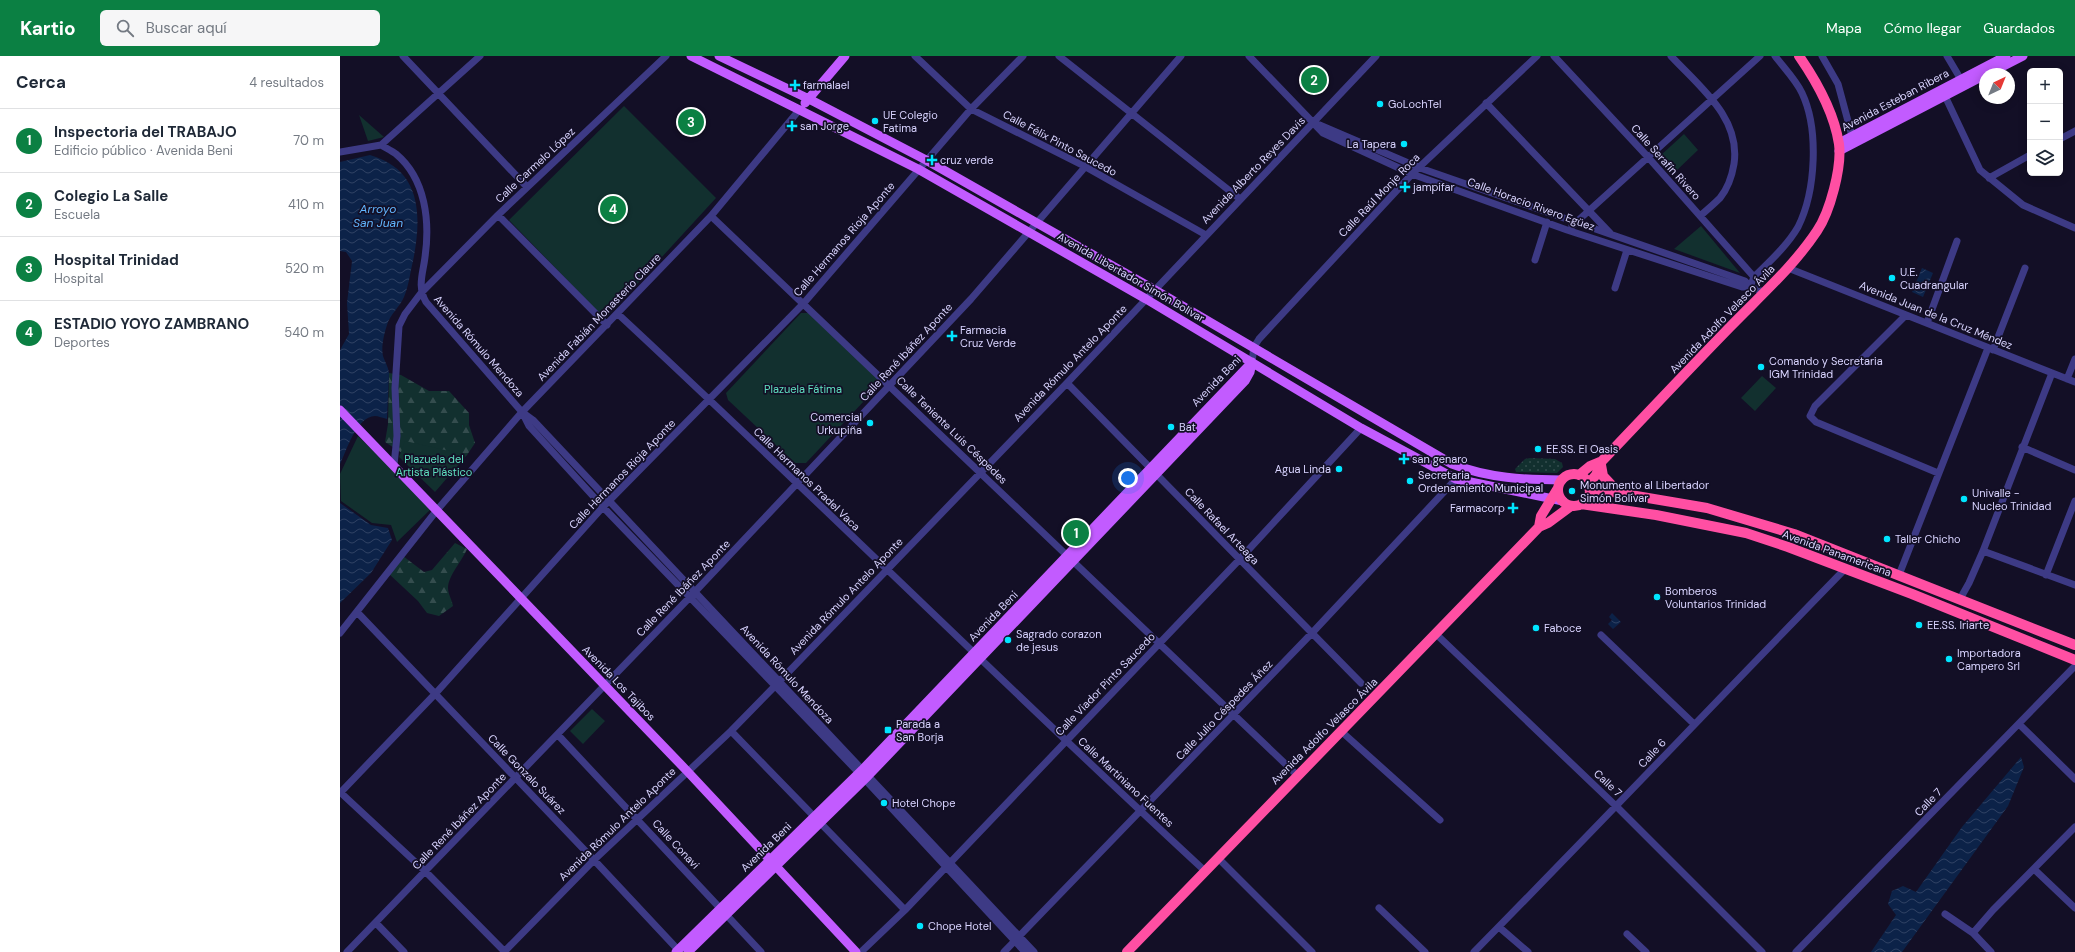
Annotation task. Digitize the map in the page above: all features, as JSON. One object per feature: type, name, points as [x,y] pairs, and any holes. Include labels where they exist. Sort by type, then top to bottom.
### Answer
[{"type":"highway","points":[[1799,56],[1817,83],[1830,112],[1839,147]]},
{"type":"highway","name":"Avenida Adolfo Velasco Ávila","points":[[1589,486],[1602,461],[1788,268],[1818,230],[1830,201],[1836,180],[1839,147]]},
{"type":"highway","points":[[1602,461],[1600,468],[1603,476],[1618,492]]},
{"type":"highway","name":"Avenida Adolfo Velasco Ávila","points":[[1579,475],[1590,466],[1602,461]]},
{"type":"highway","points":[[1571,475],[1579,475],[1589,486],[1588,498],[1572,504],[1560,484],[1571,475]]},
{"type":"highway","name":"Avenida Adolfo Velasco Ávila","points":[[1539,526],[1541,516],[1560,484]]},
{"type":"highway","name":"Avenida Panamericana","points":[[1589,486],[1707,508],[1749,519],[1794,534],[2075,645]]},
{"type":"highway","name":"Avenida Adolfo Velasco Ávila","points":[[1127,952],[1297,775],[1342,732],[1539,526],[1548,523],[1572,504]]},
{"type":"highway","name":"Avenida Panamericana","points":[[1572,504],[1663,517],[1746,533],[1845,569],[2075,660]]},
{"type":"main road","name":"Avenida Libertador Simón Bolívar","points":[[691,56],[918,169],[1146,299],[1361,428],[1456,479],[1572,504]]},
{"type":"main road","name":"Avenida Libertador Simón Bolívar","points":[[719,56],[809,99],[926,160],[1254,347],[1367,416],[1452,464],[1466,470],[1501,478],[1546,481],[1560,484]]},
{"type":"main road","points":[[800,109],[845,56]]},
{"type":"main road","name":"Avenida Esteban Ribera","points":[[1839,147],[1945,96],[2006,56]]},
{"type":"main road","points":[[2000,68],[2023,56]]},
{"type":"main road","name":"Avenida Esteban Ribera","points":[[1839,147],[1852,136],[1963,83],[1979,77]]},
{"type":"main road","name":"Avenida Beni","points":[[678,951],[724,911],[863,775],[1154,471],[1245,381],[1250,372],[1252,362]]},
{"type":"main road","name":"Avenida Los Tajibos","points":[[340,410],[438,510],[688,772],[856,952]]},
{"type":"main road","name":"Avenida Beni","points":[[688,952],[724,911]]},
{"type":"street","points":[[404,56],[438,94],[527,187]]},
{"type":"street","points":[[340,152],[381,145],[480,56]]},
{"type":"street","name":"Calle Carmelo López","points":[[394,465],[397,436],[395,388],[399,326],[421,294],[498,215],[666,56]]},
{"type":"street","name":"Calle Félix Pinto Saucedo","points":[[915,56],[971,109],[1084,166],[1206,235]]},
{"type":"street","name":"Calle Hermanos Rioja Aponte","points":[[340,792],[436,693],[603,507],[803,304],[971,109],[1023,56]]},
{"type":"street","points":[[1059,56],[1240,199]]},
{"type":"street","name":"Calle René Ibáñez Aponte","points":[[348,952],[693,594],[971,299],[1130,112],[1181,56]]},
{"type":"street","name":"Calle Horacio Rivero Egüez","points":[[1249,56],[1323,133],[1412,174],[1567,230],[1742,287],[1750,287],[1764,292]]},
{"type":"street","name":"Avenida Alberto Reyes Davis","points":[[1146,299],[1376,56]]},
{"type":"street","name":"Calle Raúl Monje Roca","points":[[1254,347],[1259,339],[1412,174],[1537,56]]},
{"type":"street","name":"Calle Serafín Rivero","points":[[1554,56],[1647,156],[1754,278]]},
{"type":"street","points":[[1671,56],[1712,99],[1731,128],[1736,150],[1729,184],[1721,197],[1700,216]]},
{"type":"street","points":[[1567,230],[1647,156],[1760,56]]},
{"type":"street","points":[[1750,287],[1754,278],[1785,246],[1798,227],[1805,207],[1812,166],[1813,131],[1809,110],[1802,91],[1775,56]]},
{"type":"street","points":[[1822,56],[1838,84],[1852,136]]},
{"type":"street","points":[[1947,56],[1963,83]]},
{"type":"street","points":[[1945,96],[1980,170],[2023,205],[2075,228]]},
{"type":"street","points":[[1486,103],[1612,235],[1607,243]]},
{"type":"street","name":"Avenida Fabián Monasterio Claure","points":[[340,633],[438,510],[522,412],[711,216],[800,109]]},
{"type":"street","name":"Calle Horacio Rivero Egüez","points":[[1313,122],[1420,168],[1745,281],[1750,287]]},
{"type":"street","points":[[2063,137],[2075,131]]},
{"type":"street","points":[[381,145],[396,154],[408,167],[422,192],[426,216],[427,241],[421,276],[421,294]]},
{"type":"street","points":[[1989,178],[2027,157]]},
{"type":"street","points":[[498,215],[607,325]]},
{"type":"street","name":"Calle Teniente Luis Céspedes","points":[[711,216],[1160,642],[1297,775]]},
{"type":"street","points":[[1535,260],[1547,222]]},
{"type":"street","points":[[1927,323],[1957,241]]},
{"type":"street","points":[[1615,288],[1627,250]]},
{"type":"street","name":"Avenida Juan de la Cruz Méndez","points":[[1788,268],[2075,382]]},
{"type":"street","points":[[1899,575],[1938,473],[2025,268]]},
{"type":"street","name":"Avenida Rómulo Mendoza","points":[[421,294],[426,302],[522,412],[533,420],[610,501],[693,594],[1017,938],[1034,952]]},
{"type":"street","name":"Avenida Rómulo Antelo Aponte","points":[[504,952],[594,860],[731,731],[1067,383],[1146,299]]},
{"type":"street","name":"Calle Hermanos Pradel Vaca","points":[[618,314],[710,399],[886,570],[978,656]]},
{"type":"street","points":[[1906,315],[1815,406],[1810,416],[1816,422],[1938,473]]},
{"type":"street","points":[[1252,362],[1254,347]]},
{"type":"street","points":[[2067,379],[2075,359]]},
{"type":"street","points":[[1960,599],[1969,583],[2052,373]]},
{"type":"street","name":"Calle Rafael Arteaga","points":[[1067,383],[1361,683]]},
{"type":"street","name":"Avenida Rómulo Mendoza","points":[[522,412],[529,426],[603,507],[693,594]]},
{"type":"street","name":"Calle Viador Pinto Saucedo","points":[[861,952],[905,910],[948,865],[1239,560],[1361,428]]},
{"type":"street","points":[[2022,447],[2075,470]]},
{"type":"street","name":"Calle Julio Céspedes Áñez","points":[[1004,952],[1235,714],[1456,479]]},
{"type":"street","points":[[2046,575],[2075,501]]},
{"type":"street","points":[[1982,551],[2075,585]]},
{"type":"street","name":"Calle 6","points":[[1474,952],[1617,807],[1694,724],[1845,569]]},
{"type":"street","name":"Calle Gonzalo Suárez","points":[[357,612],[436,693],[678,951]]},
{"type":"street","name":"Calle 7","points":[[1436,634],[1617,807],[1762,952]]},
{"type":"street","points":[[1601,635],[1694,724]]},
{"type":"street","name":"Calle Martiniano Fuentes","points":[[978,656],[1140,812],[1205,871]]},
{"type":"street","name":"Calle 7","points":[[1796,952],[2075,666]]},
{"type":"street","points":[[2019,724],[2075,779]]},
{"type":"street","points":[[731,731],[905,910]]},
{"type":"street","points":[[1342,732],[1440,820]]},
{"type":"street","name":"Calle Conavi","points":[[558,734],[761,952]]},
{"type":"street","points":[[340,792],[426,872],[504,952]]},
{"type":"street","points":[[1974,933],[1994,910],[2035,870],[2075,827]]},
{"type":"street","points":[[1218,858],[1312,952]]},
{"type":"street","points":[[2035,870],[2075,908]]},
{"type":"street","points":[[1379,908],[1425,952]]},
{"type":"street","points":[[1945,914],[1974,933],[1991,952]]},
{"type":"street","points":[[376,923],[404,952]]},
{"type":"street","points":[[1499,927],[1528,952]]},
{"type":"street","points":[[1627,934],[1646,952]]},
{"type":"street","name":"Avenida Rómulo Mendoza","points":[[1017,938],[1025,952]]},
{"type":"green space","points":[[624,106],[716,198],[605,319],[509,220]]},
{"type":"green space","points":[[359,115],[384,137],[368,141]]},
{"type":"green space","points":[[1684,134],[1698,150],[1675,172],[1660,156]]},
{"type":"green space","points":[[1701,226],[1740,273],[1674,249]]},
{"type":"green space","name":"Plazuela Fátima","points":[[801,313],[808,313],[879,379],[879,385],[806,463],[795,463],[728,400],[726,393]]},
{"type":"green space","points":[[389,373],[401,375],[429,391],[449,391],[469,413],[469,425],[475,443],[467,455],[430,468],[416,462],[385,442],[388,424]]},
{"type":"green space","points":[[1762,376],[1776,388],[1755,411],[1741,398]]},
{"type":"green space","name":"Plazuela del Artista Plástico","points":[[358,436],[432,508],[397,542],[391,525],[372,523],[341,501],[340,474]]},
{"type":"green space","name":"Plazuela del Artista Plástico","points":[[405,441],[467,455],[435,492],[399,457]]},
{"type":"green space","points":[[1525,459],[1555,459],[1562,463],[1563,467],[1557,473],[1516,472],[1515,469]]},
{"type":"green space","points":[[455,543],[467,549],[449,583],[448,590],[453,606],[439,616],[427,613],[418,601],[388,573],[403,556],[424,572],[432,570]]},
{"type":"green space","points":[[592,709],[605,721],[583,744],[570,731]]},
{"type":"water","name":"Arroyo San Juan","points":[[370,155],[387,162],[400,172],[409,183],[417,212],[416,244],[406,292],[402,301],[388,321],[383,340],[383,356],[389,373],[387,419],[375,416],[362,422],[353,435],[340,464],[340,350],[349,334],[347,303],[352,261],[346,252],[340,251],[340,162]]},
{"type":"water","points":[[1922,268],[1933,273],[1923,297],[1912,292]]},
{"type":"water","points":[[340,503],[371,525],[388,528],[392,540],[371,573],[340,603]]},
{"type":"water","points":[[1612,613],[1621,622],[1613,629],[1608,624],[1612,620],[1609,617]]},
{"type":"water","points":[[2021,757],[2024,767],[2008,806],[1902,952],[1871,952],[1896,915],[1888,904],[1892,891],[1903,886],[1916,892],[1962,827]]},
{"type":"place","name":"Colegio La Salle","points":[[1314,80]]},
{"type":"place","name":"farmalael","points":[[795,85]]},
{"type":"place","name":"GoLochTel","points":[[1380,104]]},
{"type":"place","name":"UE Colegio Fatima","points":[[875,121]]},
{"type":"place","name":"Hospital Trinidad","points":[[691,122]]},
{"type":"place","name":"san Jorge","points":[[792,126]]},
{"type":"place","name":"La Tapera","points":[[1404,144]]},
{"type":"place","name":"cruz verde","points":[[932,160]]},
{"type":"place","name":"jampifar","points":[[1405,187]]},
{"type":"place","name":"ESTADIO YOYO ZAMBRANO","points":[[613,209]]},
{"type":"place","name":"U.E. Cuadrangular","points":[[1892,278]]},
{"type":"place","name":"Farmacia Cruz Verde","points":[[952,336]]},
{"type":"place","name":"Comando y Secretaria IGM Trinidad","points":[[1761,367]]},
{"type":"place","name":"Comercial Urkupiña","points":[[870,423]]},
{"type":"place","name":"Bat","points":[[1171,427]]},
{"type":"place","name":"EE.SS. El Oasis","points":[[1538,449]]},
{"type":"place","name":"san genaro","points":[[1404,459]]},
{"type":"place","name":"Agua Linda","points":[[1339,469]]},
{"type":"place","name":"Secretaria Ordenamiento Municipal","points":[[1410,481]]},
{"type":"place","name":"Monumento al Libertador Simón Bolívar","points":[[1572,491]]},
{"type":"place","name":"Univalle - Nucleo Trinidad","points":[[1964,499]]},
{"type":"place","name":"Farmacorp","points":[[1513,508]]},
{"type":"place","name":"Inspectoria del TRABAJO","points":[[1076,533]]},
{"type":"place","name":"Taller Chicho","points":[[1887,539]]},
{"type":"place","name":"Bomberos Voluntarios Trinidad","points":[[1657,597]]},
{"type":"place","name":"EE.SS. Iriarte","points":[[1919,625]]},
{"type":"place","name":"Faboce","points":[[1536,628]]},
{"type":"place","name":"Sagrado corazon de jesus","points":[[1008,640]]},
{"type":"place","name":"Importadora Campero Srl","points":[[1949,659]]},
{"type":"place","name":"Parada a San Borja","points":[[888,730]]},
{"type":"place","name":"Hotel Chope","points":[[884,803]]},
{"type":"place","name":"Chope Hotel","points":[[920,926]]}]
